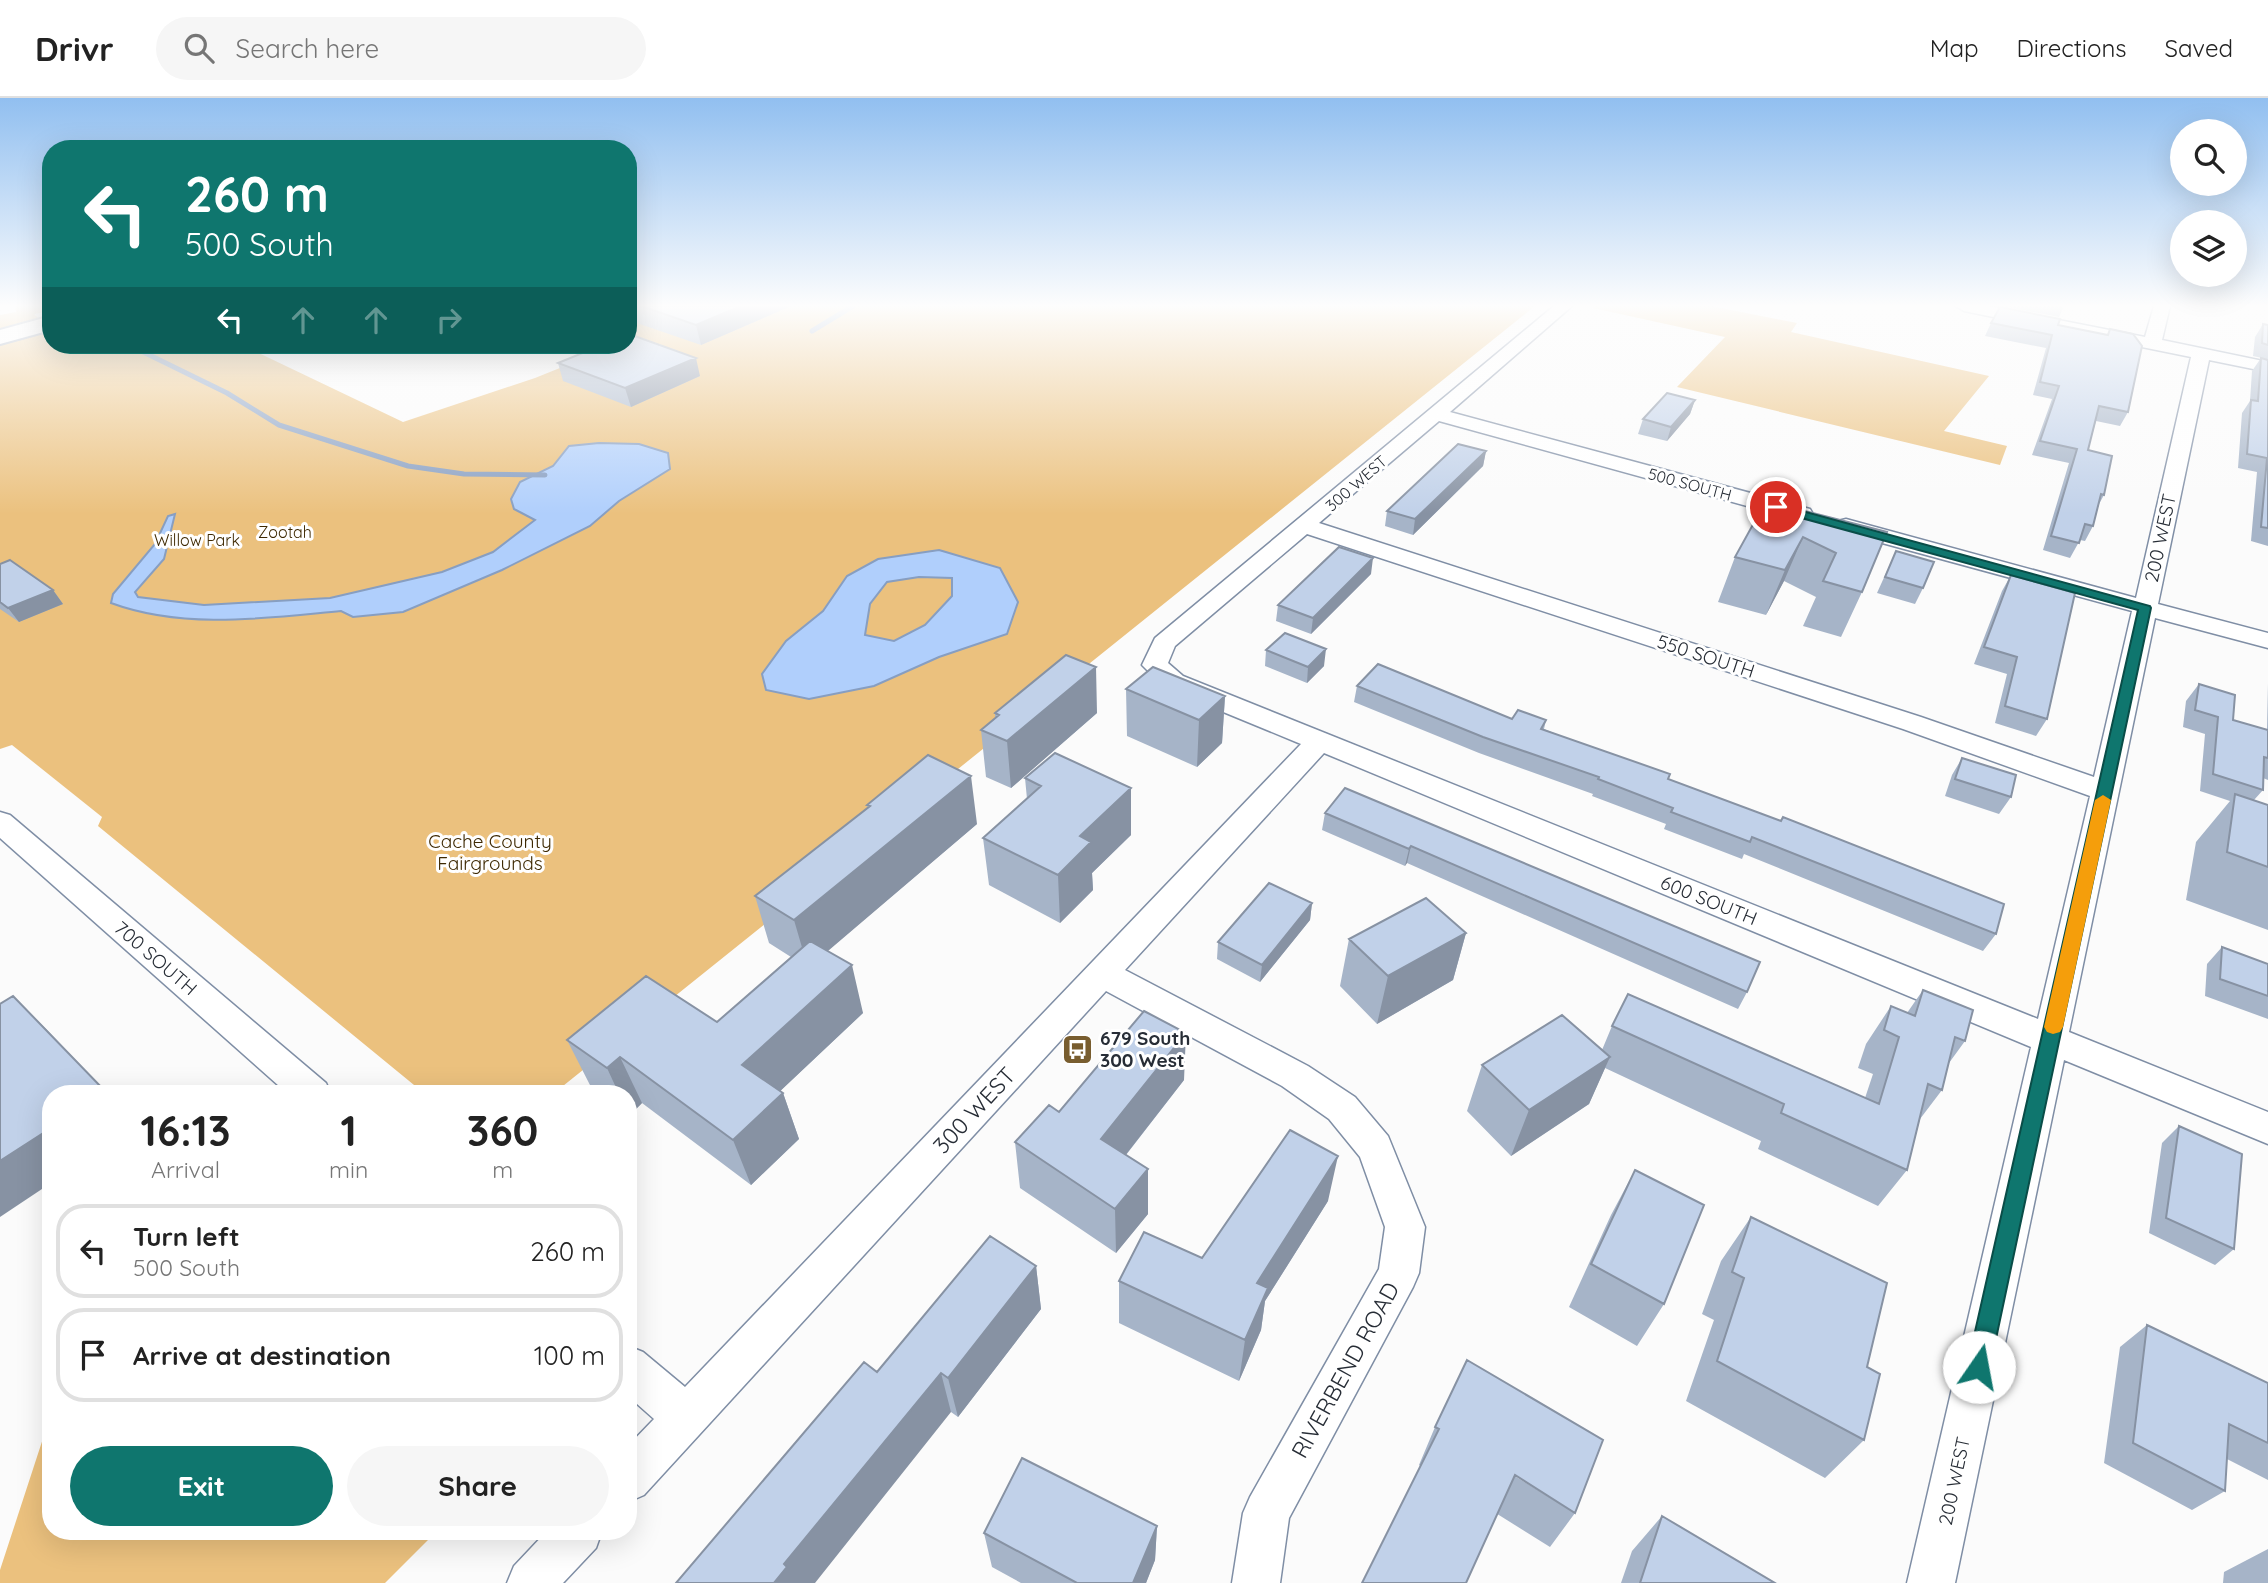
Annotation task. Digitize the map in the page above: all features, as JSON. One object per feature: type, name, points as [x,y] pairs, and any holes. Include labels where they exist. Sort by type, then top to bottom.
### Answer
[{"type":"street","name":"300 WEST","points":[[1155,665],[1164,643],[1482,375]]},
{"type":"street","name":"200 WEST","points":[[1931,1583],[2196,375]]},
{"type":"street","name":"500 SOUTH","points":[[1436,414],[2268,642]]},
{"type":"street","name":"550 SOUTH","points":[[1306,526],[1898,719],[2105,791]]},
{"type":"street","name":"600 SOUTH","points":[[1155,665],[1174,681],[2268,1128]]},
{"type":"street","name":"300 WEST","points":[[637,1469],[1320,741]]},
{"type":"street","name":"700 SOUTH","points":[[0,822],[303,1085]]},
{"type":"street","name":"RIVERBEND ROAD","points":[[1102,973],[1295,1076],[1342,1108],[1375,1148],[1405,1227],[1399,1273],[1266,1513],[1256,1583]]},
{"type":"street","points":[[637,1375],[686,1417]]},
{"type":"street","points":[[531,1583],[571,1540]]},
{"type":"green space","name":"Cache County Fairgrounds","points":[[0,375],[305,375],[403,422],[542,375],[1449,375],[564,1085],[414,1085],[98,826],[102,817],[12,745],[0,749]]},
{"type":"green space","points":[[1688,375],[1986,375],[1989,376],[1944,431],[2007,446],[2000,465],[1677,387]]},
{"type":"green space","points":[[42,1442],[42,1540],[428,1540],[385,1583],[0,1583],[0,1570]]},
{"type":"water","points":[[599,443],[639,444],[668,453],[670,469],[619,501],[590,526],[502,570],[403,612],[353,617],[341,611],[225,620],[167,617],[111,603],[113,594],[155,544],[168,516],[175,514],[164,559],[135,592],[138,597],[204,605],[330,598],[442,572],[493,552],[535,520],[514,509],[511,499],[520,482],[553,466],[569,446]]},
{"type":"water","points":[[939,550],[1000,568],[1018,602],[1007,634],[939,657],[874,686],[809,699],[766,690],[762,674],[786,641],[823,611],[847,576],[878,559]],"holes":[[[919,577],[952,578],[952,596],[925,625],[894,641],[865,635],[870,604],[887,582]]]},
{"type":"building","points":[[591,375],[655,375],[625,388]]},
{"type":"building","points":[[2042,375],[2136,375],[2128,412],[2099,406],[2088,450],[2112,456],[2104,495],[2101,494],[2093,526],[2085,524],[2079,543],[2051,536],[2077,449],[2040,441],[2059,386],[2040,382]]},
{"type":"building","points":[[2260,375],[2268,375],[2268,528],[2261,527],[2267,458],[2247,454],[2251,400],[2258,401]]},
{"type":"building","points":[[1667,393],[1695,400],[1671,427],[1643,419]]},
{"type":"building","points":[[1458,444],[1486,451],[1415,519],[1387,511]]},
{"type":"building","points":[[1766,501],[1887,532],[1862,592],[1823,581],[1836,553],[1803,537],[1785,570],[1735,557]]},
{"type":"building","points":[[1339,547],[1373,558],[1313,618],[1278,605]]},
{"type":"building","points":[[1896,551],[1934,562],[1923,588],[1885,577]]},
{"type":"building","points":[[10,560],[53,590],[8,608],[0,602],[0,564]]},
{"type":"building","points":[[2011,575],[2075,593],[2047,719],[2005,706],[2017,657],[1984,647]]},
{"type":"building","points":[[1285,633],[1326,649],[1308,667],[1266,650]]},
{"type":"building","points":[[1066,655],[1096,667],[1007,741],[981,730],[999,715],[995,713]]},
{"type":"building","points":[[1378,664],[1512,719],[1518,710],[1546,720],[1541,729],[1670,774],[1668,779],[1781,821],[1783,817],[2004,904],[1996,934],[1752,837],[1750,842],[1671,812],[1673,808],[1598,779],[1599,777],[1483,737],[1357,686]]},
{"type":"building","points":[[1153,667],[1225,696],[1199,720],[1126,689]]},
{"type":"building","points":[[2199,684],[2235,695],[2233,720],[2268,730],[2268,758],[2264,757],[2263,790],[2213,774],[2218,717],[2195,710]]},
{"type":"building","points":[[1055,753],[1131,788],[1080,836],[1091,842],[1058,875],[983,838],[1041,786],[1025,778]]},
{"type":"building","points":[[928,755],[971,776],[794,920],[755,896],[870,806],[867,805]]},
{"type":"building","points":[[1962,758],[2016,775],[2011,797],[1955,779]]},
{"type":"building","points":[[1345,788],[1760,962],[1747,992],[1411,846],[1409,849],[1325,813]]},
{"type":"building","points":[[2235,794],[2268,805],[2268,867],[2227,852]]},
{"type":"building","points":[[1269,883],[1312,903],[1262,965],[1218,942]]},
{"type":"building","points":[[1426,898],[1466,933],[1388,976],[1349,939]]},
{"type":"building","points":[[810,941],[852,965],[742,1065],[783,1093],[733,1140],[620,1057],[607,1068],[567,1040],[646,976],[717,1022]]},
{"type":"building","points":[[2222,947],[2268,964],[2268,996],[2220,979]]},
{"type":"building","points":[[1923,990],[1973,1010],[1965,1041],[1955,1037],[1942,1090],[1928,1084],[1907,1170],[1781,1113],[1784,1104],[1612,1026],[1628,994],[1879,1104],[1899,1037],[1884,1030],[1891,1006],[1915,1016]]},
{"type":"building","points":[[13,996],[99,1085],[42,1085],[42,1134],[0,1161],[0,1004]]},
{"type":"building","points":[[1144,1011],[1186,1033],[1101,1139],[1148,1169],[1115,1209],[1015,1142],[1049,1105],[1059,1112]]},
{"type":"building","points":[[1562,1015],[1610,1057],[1529,1110],[1482,1065]]},
{"type":"building","points":[[2179,1126],[2242,1154],[2234,1249],[2166,1218]]},
{"type":"building","points":[[1290,1130],[1338,1156],[1257,1283],[1268,1288],[1245,1340],[1119,1281],[1144,1232],[1202,1258]]},
{"type":"building","points":[[1635,1170],[1704,1205],[1664,1304],[1591,1264]]},
{"type":"building","points":[[1751,1217],[1887,1283],[1867,1367],[1880,1374],[1864,1440],[1717,1361],[1744,1278],[1732,1272]]},
{"type":"building","points":[[990,1236],[1036,1266],[948,1378],[941,1373],[784,1564],[787,1567],[774,1583],[676,1583],[864,1362],[877,1372]]},
{"type":"building","points":[[2147,1325],[2268,1383],[2268,1443],[2229,1424],[2225,1491],[2133,1443]]},
{"type":"building","points":[[1467,1360],[1603,1440],[1575,1513],[1515,1475],[1466,1583],[1362,1583],[1439,1429],[1435,1427]]},
{"type":"building","points":[[1022,1458],[1157,1526],[1133,1583],[1077,1583],[984,1533]]},
{"type":"building","points":[[1662,1516],[1775,1583],[1640,1583]]},
{"type":"waterway","points":[[191,375],[227,393],[279,425],[408,466],[464,474],[545,475]]},
{"type":"slow traffic","points":[[2053,1027],[2103,800]]},
{"type":"place","name":"679 South 300 West","points":[[1077,1049]]},
{"type":"route","points":[[1776,507],[2145,608],[1979,1367]]},
{"type":"park label","name":"Zootah","points":[[285,532]]},
{"type":"park label","name":"Willow Park","points":[[197,540]]}]
